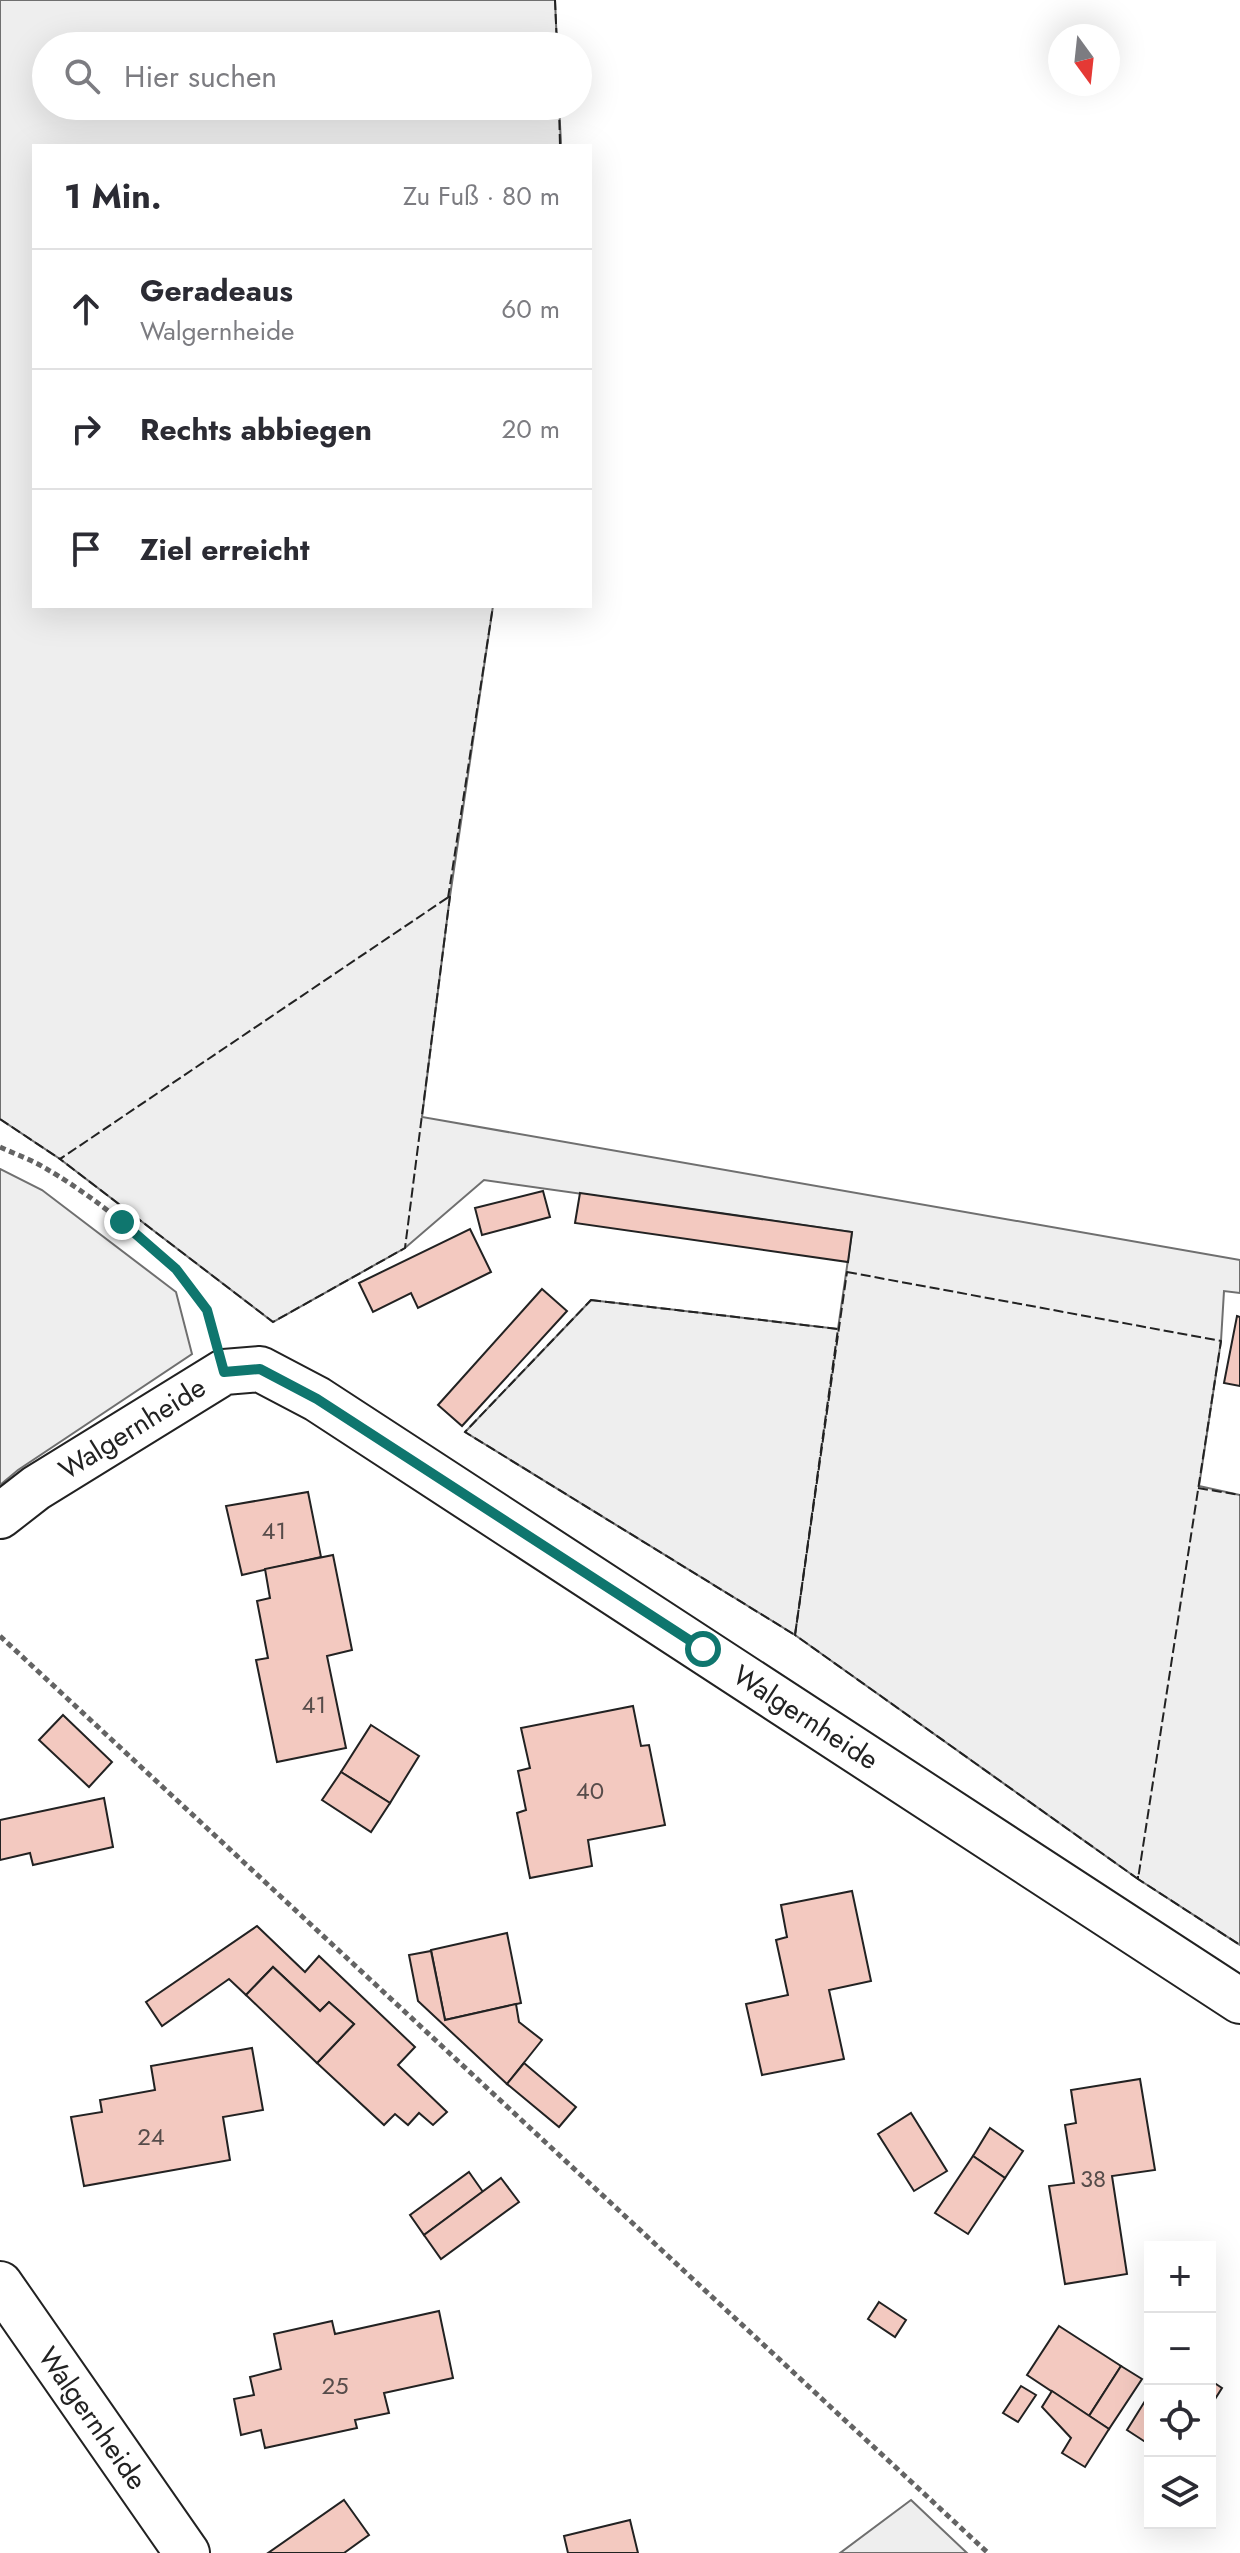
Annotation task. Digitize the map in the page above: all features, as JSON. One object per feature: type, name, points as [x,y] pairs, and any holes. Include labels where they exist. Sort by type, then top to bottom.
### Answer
[{"type":"street","name":"Walgernheide","points":[[0,1516],[36,1488],[224,1372],[260,1369],[317,1399],[1240,2001]]},
{"type":"street","name":"Walgernheide","points":[[0,2284],[187,2553]]},
{"type":"path","points":[[0,1147],[50,1170],[122,1222],[176,1269],[207,1310],[224,1372]]},
{"type":"path","points":[[0,1636],[988,2553]]},
{"type":"shaded area","points":[[0,0],[555,0],[556,32],[32,32],[32,120],[560,120],[561,143],[32,144],[32,608],[493,608],[450,896],[422,1117],[1240,1260],[1240,1293],[1224,1291],[1221,1341],[1199,1486],[1240,1495],[1240,1945],[1138,1879],[795,1635],[465,1432],[591,1300],[838,1329],[852,1232],[484,1180],[405,1248],[273,1322],[60,1159],[0,1119]]},
{"type":"shaded area","points":[[0,1169],[42,1190],[176,1292],[192,1354],[0,1485]]},
{"type":"shaded area","points":[[911,2500],[967,2553],[840,2553]]},
{"type":"building","points":[[543,1191],[550,1217],[482,1235],[475,1208]]},
{"type":"building","points":[[580,1193],[852,1232],[848,1262],[575,1223]]},
{"type":"building","points":[[470,1229],[491,1272],[418,1308],[411,1293],[373,1312],[359,1283]]},
{"type":"building","points":[[542,1289],[567,1311],[462,1426],[438,1405]]},
{"type":"building","points":[[1237,1316],[1240,1317],[1240,1386],[1224,1383]]},
{"type":"building","points":[[308,1492],[321,1557],[242,1575],[226,1506]]},
{"type":"building","points":[[333,1555],[352,1650],[327,1656],[346,1748],[277,1762],[256,1660],[268,1658],[257,1601],[270,1598],[265,1569]]},
{"type":"building","points":[[633,1706],[641,1746],[649,1745],[665,1825],[588,1840],[592,1866],[530,1878],[517,1813],[526,1810],[518,1771],[530,1768],[521,1728]]},
{"type":"building","points":[[63,1715],[112,1762],[89,1787],[39,1740]]},
{"type":"building","points":[[371,1725],[419,1756],[390,1803],[341,1772]]},
{"type":"building","points":[[341,1772],[390,1803],[371,1832],[322,1800]]},
{"type":"building","points":[[104,1798],[113,1847],[33,1865],[30,1853],[0,1860],[0,1820]]},
{"type":"building","points":[[852,1891],[871,1981],[829,1990],[844,2059],[762,2075],[746,2004],[788,1995],[776,1940],[787,1937],[781,1905]]},
{"type":"building","points":[[257,1926],[305,1972],[319,1956],[415,2047],[398,2065],[447,2112],[433,2125],[419,2113],[408,2125],[395,2114],[384,2125],[317,2063],[354,2024],[329,2002],[320,2011],[273,1967],[246,1995],[229,1979],[162,2026],[146,2002]]},
{"type":"building","points":[[507,1933],[521,2003],[445,2020],[431,1950]]},
{"type":"building","points":[[431,1951],[445,2020],[516,2004],[519,2022],[542,2040],[507,2084],[418,2001],[409,1955]]},
{"type":"building","points":[[273,1967],[320,2011],[329,2002],[354,2024],[317,2063],[246,1995]]},
{"type":"building","points":[[252,2048],[263,2110],[223,2117],[230,2160],[84,2186],[71,2117],[102,2112],[100,2100],[155,2090],[151,2066]]},
{"type":"building","points":[[524,2063],[576,2107],[559,2127],[507,2084]]},
{"type":"building","points":[[1140,2079],[1155,2170],[1112,2176],[1127,2274],[1065,2284],[1049,2186],[1074,2183],[1065,2125],[1076,2123],[1071,2090]]},
{"type":"building","points":[[911,2113],[947,2171],[914,2191],[878,2134]]},
{"type":"building","points":[[990,2128],[1023,2151],[1005,2178],[973,2156]]},
{"type":"building","points":[[973,2156],[1005,2178],[968,2234],[935,2213]]},
{"type":"building","points":[[469,2172],[483,2192],[424,2235],[410,2215]]},
{"type":"building","points":[[501,2178],[519,2202],[441,2259],[424,2235]]},
{"type":"building","points":[[879,2302],[906,2320],[895,2337],[868,2319]]},
{"type":"building","points":[[439,2311],[453,2378],[384,2393],[389,2413],[355,2420],[357,2428],[265,2448],[261,2430],[241,2435],[234,2399],[254,2395],[250,2377],[281,2369],[274,2334],[332,2321],[335,2334]]},
{"type":"building","points":[[1059,2326],[1121,2366],[1089,2416],[1027,2375]]},
{"type":"building","points":[[1121,2366],[1142,2379],[1109,2429],[1089,2416]]},
{"type":"building","points":[[1216,2384],[1222,2388],[1216,2398]]},
{"type":"building","points":[[1021,2386],[1036,2395],[1018,2422],[1003,2413]]},
{"type":"building","points":[[1052,2391],[1109,2429],[1085,2467],[1062,2453],[1071,2438],[1042,2407]]},
{"type":"building","points":[[1144,2403],[1144,2441],[1127,2430]]},
{"type":"building","points":[[344,2500],[369,2535],[344,2553],[268,2553]]},
{"type":"building","points":[[630,2520],[638,2553],[568,2553],[564,2536]]},
{"type":"fence","points":[[555,0],[556,32]]},
{"type":"fence","points":[[559,120],[560,144]]},
{"type":"fence","points":[[448,898],[493,608]]},
{"type":"fence","points":[[450,896],[405,1248],[273,1322],[60,1159],[450,896]]},
{"type":"fence","points":[[0,1119],[60,1159],[63,1157]]},
{"type":"fence","points":[[847,1272],[1221,1341],[1138,1879],[795,1635],[847,1272]]},
{"type":"fence","points":[[591,1300],[838,1329],[795,1635],[465,1432],[591,1300]]},
{"type":"fence","points":[[1198,1488],[1240,1495]]},
{"type":"fence","points":[[1138,1876],[1138,1879],[1240,1945]]},
{"type":"route","points":[[122,1222],[176,1269],[207,1310],[224,1372],[260,1369],[317,1399],[703,1649]]}]
